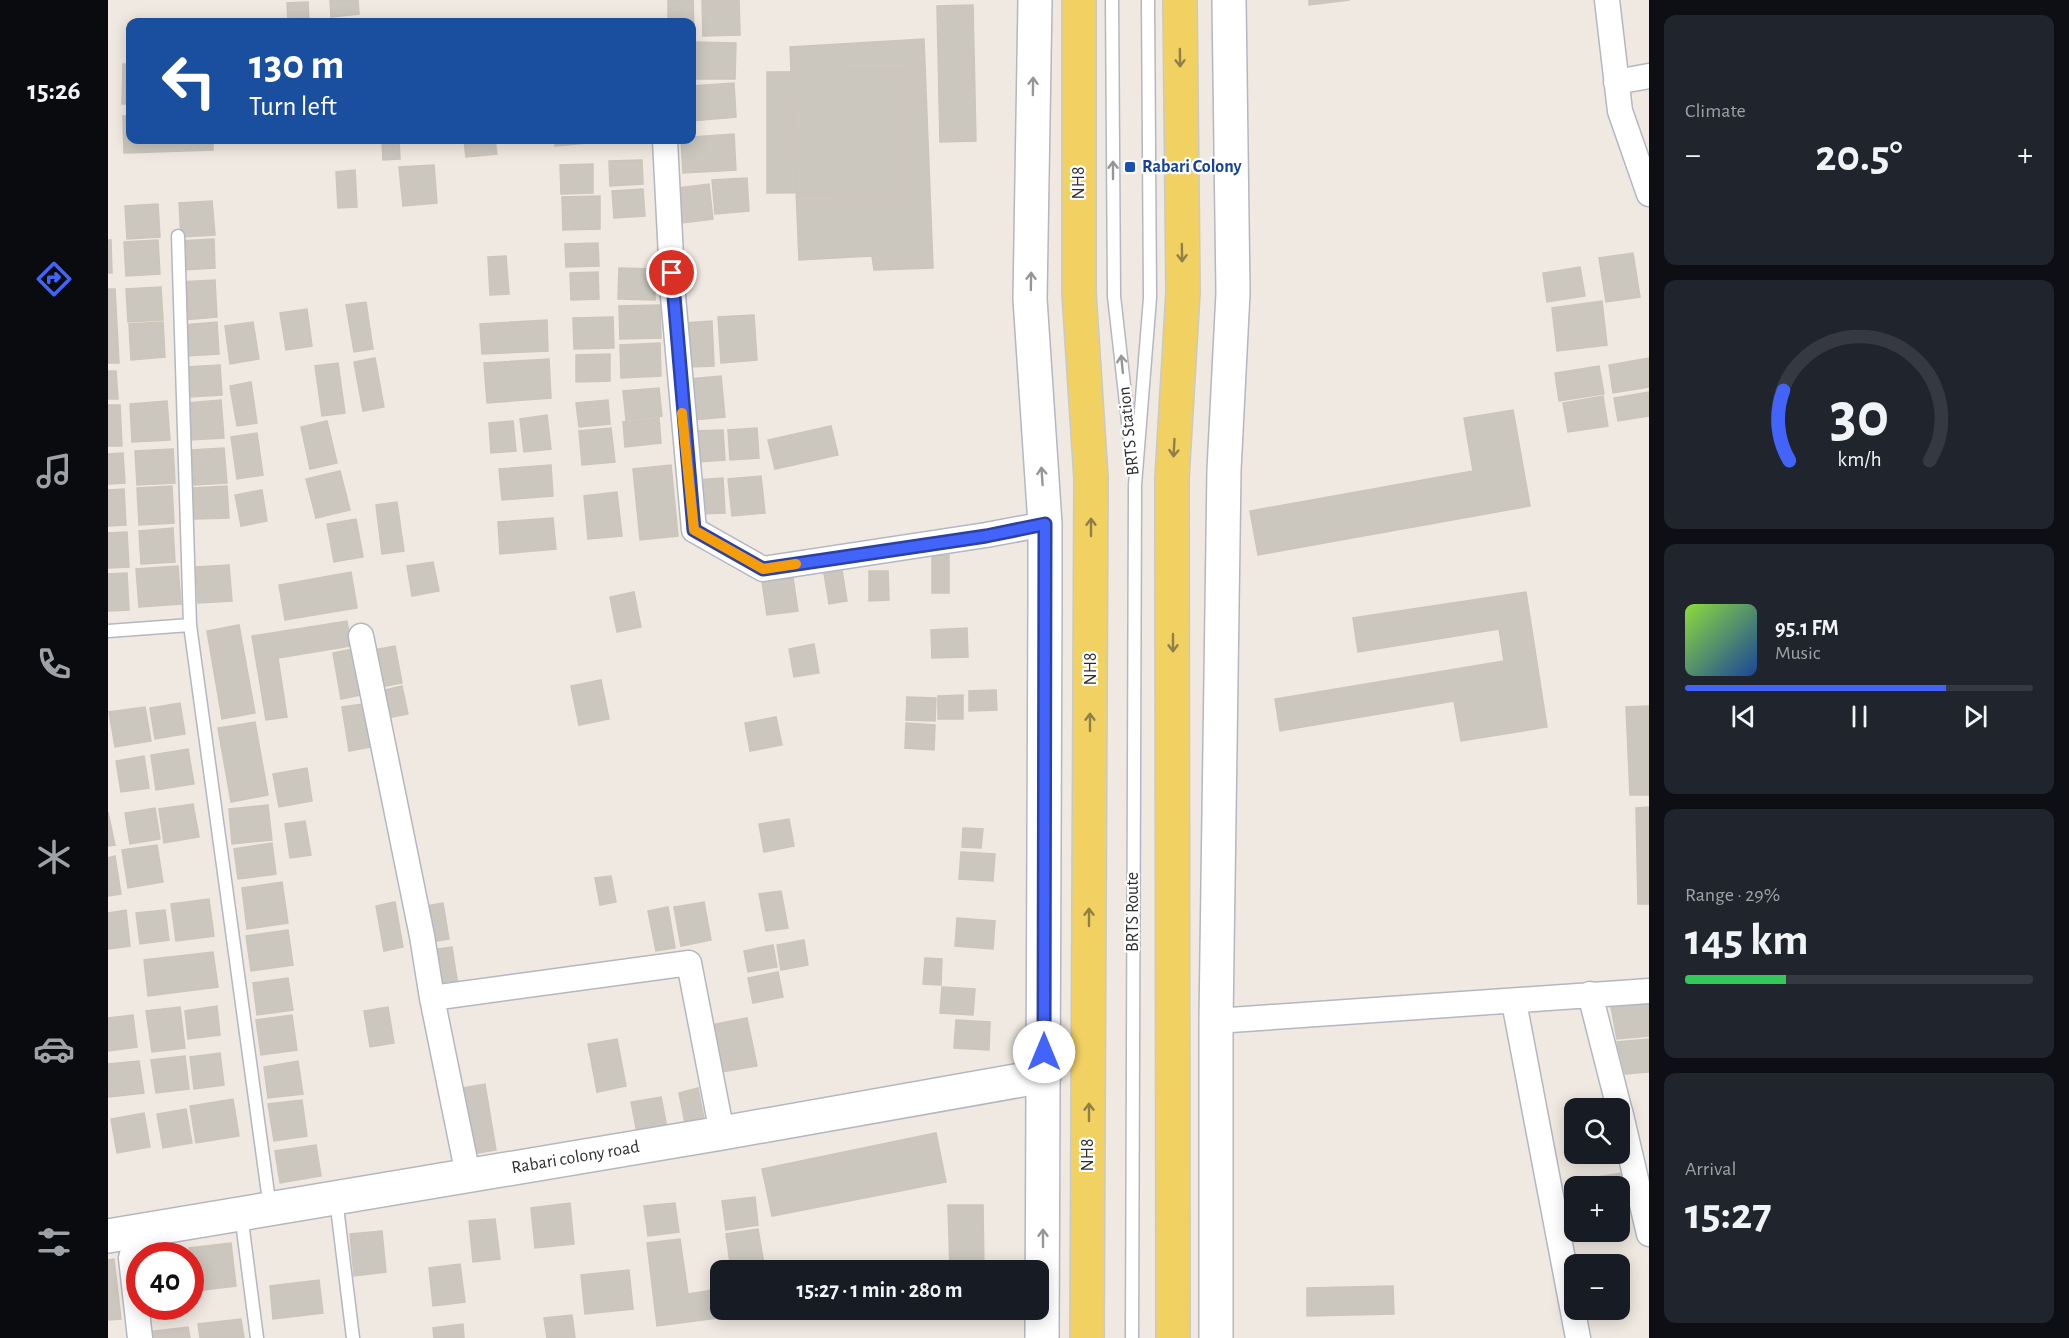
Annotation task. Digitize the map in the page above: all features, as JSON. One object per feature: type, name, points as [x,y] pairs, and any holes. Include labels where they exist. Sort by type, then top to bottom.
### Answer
[{"type":"main road","name":"NH8","points":[[1079,0],[1079,293],[1091,478],[1088,1338]]},
{"type":"main road","points":[[1173,1338],[1173,478],[1183,292],[1180,0]]},
{"type":"street","points":[[1035,0],[1030,299],[1045,524],[1042,1338]]},
{"type":"street","points":[[1216,1338],[1216,1021],[1224,470],[1233,293],[1230,0]]},
{"type":"street","points":[[1607,0],[1620,111],[1649,194]]},
{"type":"street","points":[[1616,82],[1649,76]]},
{"type":"street","points":[[665,144],[673,296],[694,530],[763,569],[986,536],[1045,524]]},
{"type":"street","points":[[361,636],[468,1175]]},
{"type":"street","points":[[432,998],[688,963],[722,1133]]},
{"type":"street","points":[[1216,1021],[1649,991]]},
{"type":"street","points":[[1590,994],[1617,1098]]},
{"type":"street","points":[[1514,1002],[1578,1338]]},
{"type":"street","name":"Rabari colony road","points":[[123,1234],[1044,1076]]},
{"type":"street","points":[[1630,1153],[1649,1234]]},
{"type":"street","points":[[123,1234],[131,1258],[140,1338]]},
{"type":"lane","name":"BRTS Station","points":[[1112,0],[1114,296],[1135,485]]},
{"type":"lane","name":"BRTS Station","points":[[1135,485],[1150,298],[1148,0]]},
{"type":"lane","points":[[178,236],[190,625],[255,1212],[257,1338]]},
{"type":"lane","name":"BRTS Route","points":[[1132,1338],[1135,485]]},
{"type":"lane","points":[[108,631],[190,625]]},
{"type":"lane","points":[[336,1198],[353,1338]]},
{"type":"building","points":[[330,0],[358,0],[359,14],[331,17]]},
{"type":"building","points":[[668,0],[693,0],[694,18],[668,18]]},
{"type":"building","points":[[702,0],[739,0],[740,35],[703,36]]},
{"type":"building","points":[[1309,0],[1350,0],[1309,5]]},
{"type":"building","points":[[308,2],[309,18],[288,18],[287,3]]},
{"type":"building","points":[[973,5],[976,141],[940,142],[937,6]]},
{"type":"building","points":[[924,39],[933,268],[874,270],[872,256],[799,260],[790,47]]},
{"type":"building","points":[[696,42],[736,43],[735,79],[696,79]]},
{"type":"building","points":[[123,64],[126,64],[126,104],[122,104]]},
{"type":"building","points":[[907,71],[907,192],[767,193],[767,72]]},
{"type":"building","points":[[734,83],[736,117],[696,121],[696,86]]},
{"type":"building","points":[[123,116],[126,116],[126,144],[213,144],[213,150],[124,153]]},
{"type":"building","points":[[734,134],[736,170],[683,173],[681,144],[696,144],[696,137]]},
{"type":"building","points":[[382,144],[399,144],[400,159],[383,160]]},
{"type":"building","points":[[464,144],[496,144],[497,154],[466,157]]},
{"type":"building","points":[[642,160],[643,184],[610,186],[609,161]]},
{"type":"building","points":[[593,164],[593,193],[561,194],[560,165]]},
{"type":"building","points":[[434,165],[437,203],[403,206],[399,167]]},
{"type":"building","points":[[355,170],[357,207],[338,208],[336,172]]},
{"type":"building","points":[[747,178],[749,211],[715,214],[712,180]]},
{"type":"building","points":[[709,184],[713,219],[682,223],[678,188]]},
{"type":"building","points":[[643,189],[645,216],[614,218],[612,191]]},
{"type":"building","points":[[600,196],[600,229],[563,230],[562,197]]},
{"type":"building","points":[[212,201],[215,235],[181,237],[179,203]]},
{"type":"building","points":[[158,204],[160,237],[127,239],[125,206]]},
{"type":"building","points":[[214,239],[215,268],[181,270],[179,241]]},
{"type":"building","points":[[108,240],[111,240],[112,273],[108,273]]},
{"type":"building","points":[[158,240],[160,274],[126,276],[124,242]]},
{"type":"building","points":[[598,243],[599,266],[566,267],[565,244]]},
{"type":"building","points":[[1633,253],[1640,297],[1606,302],[1599,258]]},
{"type":"building","points":[[506,256],[509,294],[490,295],[488,257]]},
{"type":"building","points":[[1580,267],[1585,296],[1547,302],[1543,273]]},
{"type":"building","points":[[619,268],[655,269],[655,300],[618,299]]},
{"type":"building","points":[[598,272],[599,299],[571,300],[570,273]]},
{"type":"building","points":[[215,280],[217,317],[183,320],[180,282]]},
{"type":"building","points":[[161,287],[163,320],[128,322],[126,289]]},
{"type":"building","points":[[108,289],[115,289],[119,363],[108,363]]},
{"type":"building","points":[[1602,301],[1607,345],[1557,351],[1552,308]]},
{"type":"building","points":[[366,302],[373,349],[354,352],[346,305]]},
{"type":"building","points":[[660,305],[661,338],[620,339],[619,306]]},
{"type":"building","points":[[307,309],[312,346],[286,350],[280,313]]},
{"type":"building","points":[[754,315],[757,360],[721,363],[718,317]]},
{"type":"building","points":[[613,317],[614,348],[574,349],[573,318]]},
{"type":"building","points":[[547,320],[548,351],[482,354],[480,324]]},
{"type":"building","points":[[712,321],[714,366],[687,367],[685,323]]},
{"type":"building","points":[[163,322],[165,357],[131,360],[129,324]]},
{"type":"building","points":[[217,322],[219,354],[185,356],[184,325]]},
{"type":"building","points":[[253,322],[259,359],[230,364],[225,326]]},
{"type":"building","points":[[660,343],[661,376],[621,378],[620,345]]},
{"type":"building","points":[[610,354],[610,381],[576,382],[576,355]]},
{"type":"building","points":[[375,358],[384,407],[363,411],[354,362]]},
{"type":"building","points":[[1649,358],[1649,387],[1613,393],[1609,365]]},
{"type":"building","points":[[549,359],[551,398],[487,403],[484,363]]},
{"type":"building","points":[[338,363],[345,413],[322,416],[315,366]]},
{"type":"building","points":[[220,365],[222,395],[188,397],[187,367]]},
{"type":"building","points":[[1599,366],[1604,394],[1559,401],[1555,373]]},
{"type":"building","points":[[108,371],[116,371],[118,399],[108,399]]},
{"type":"building","points":[[721,376],[725,417],[693,420],[689,379]]},
{"type":"building","points":[[251,382],[257,423],[237,426],[230,386]]},
{"type":"building","points":[[659,388],[662,416],[626,420],[623,391]]},
{"type":"building","points":[[1649,392],[1649,416],[1618,421],[1614,398]]},
{"type":"building","points":[[1603,396],[1608,426],[1568,432],[1563,403]]},
{"type":"building","points":[[221,400],[224,438],[189,440],[187,403]]},
{"type":"building","points":[[608,400],[610,424],[579,427],[576,403]]},
{"type":"building","points":[[167,401],[170,440],[132,442],[130,404]]},
{"type":"building","points":[[108,405],[120,405],[122,446],[108,446]]},
{"type":"building","points":[[1513,410],[1530,506],[1258,555],[1250,511],[1473,471],[1464,418]]},
{"type":"building","points":[[547,415],[551,449],[524,452],[520,419]]},
{"type":"building","points":[[659,418],[661,443],[625,447],[623,422]]},
{"type":"building","points":[[327,421],[337,463],[310,469],[301,427]]},
{"type":"building","points":[[513,421],[516,451],[491,453],[489,423]]},
{"type":"building","points":[[831,426],[838,455],[775,469],[768,440]]},
{"type":"building","points":[[611,428],[615,462],[582,465],[579,431]]},
{"type":"building","points":[[757,428],[759,458],[730,460],[728,430]]},
{"type":"building","points":[[723,430],[725,460],[696,462],[695,431]]},
{"type":"building","points":[[257,433],[263,475],[237,479],[231,437]]},
{"type":"building","points":[[224,448],[227,483],[194,485],[192,450]]},
{"type":"building","points":[[173,449],[175,483],[137,485],[135,451]]},
{"type":"building","points":[[123,453],[125,483],[108,484],[108,454]]},
{"type":"building","points":[[551,465],[553,496],[502,500],[499,469]]},
{"type":"building","points":[[671,465],[678,536],[640,540],[633,469]]},
{"type":"building","points":[[340,471],[350,510],[316,518],[306,479]]},
{"type":"building","points":[[761,476],[765,513],[732,516],[728,479]]},
{"type":"building","points":[[723,478],[725,513],[698,514],[696,480]]},
{"type":"building","points":[[172,486],[174,523],[139,525],[137,488]]},
{"type":"building","points":[[227,486],[229,518],[195,519],[193,488]]},
{"type":"building","points":[[124,489],[126,525],[108,526],[108,490]]},
{"type":"building","points":[[262,490],[267,521],[241,526],[235,495]]},
{"type":"building","points":[[617,492],[622,536],[588,539],[584,496]]},
{"type":"building","points":[[397,502],[404,551],[382,554],[376,505]]},
{"type":"building","points":[[553,518],[556,549],[500,554],[498,522]]},
{"type":"building","points":[[356,519],[363,557],[334,562],[327,524]]},
{"type":"building","points":[[173,528],[175,562],[141,564],[139,531]]},
{"type":"building","points":[[127,532],[129,567],[108,568],[108,533]]},
{"type":"building","points":[[932,555],[949,555],[949,593],[932,593]]},
{"type":"building","points":[[433,562],[439,591],[412,596],[407,566]]},
{"type":"building","points":[[841,564],[847,601],[829,604],[823,567]]},
{"type":"building","points":[[229,565],[232,601],[198,603],[196,567]]},
{"type":"building","points":[[178,566],[181,604],[139,607],[136,569]]},
{"type":"building","points":[[792,571],[798,611],[767,615],[761,575]]},
{"type":"building","points":[[869,571],[888,571],[889,600],[869,601]]},
{"type":"building","points":[[351,572],[357,608],[285,620],[279,585]]},
{"type":"building","points":[[127,573],[129,610],[108,611],[108,574]]},
{"type":"building","points":[[634,592],[641,627],[617,632],[610,597]]},
{"type":"building","points":[[1526,592],[1547,727],[1461,741],[1454,701],[1280,731],[1275,699],[1504,661],[1499,629],[1358,652],[1353,618]]},
{"type":"building","points":[[347,621],[351,646],[278,658],[287,717],[266,720],[252,636]]},
{"type":"building","points":[[239,625],[255,713],[222,719],[207,631]]},
{"type":"building","points":[[967,628],[968,657],[932,658],[931,630]]},
{"type":"building","points":[[814,644],[819,673],[794,677],[789,649]]},
{"type":"building","points":[[395,646],[402,683],[381,687],[373,650]]},
{"type":"building","points":[[353,649],[361,695],[341,699],[333,653]]},
{"type":"building","points":[[601,680],[609,719],[579,725],[571,686]]},
{"type":"building","points":[[402,686],[408,714],[388,718],[381,691]]},
{"type":"building","points":[[996,690],[997,710],[969,711],[969,691]]},
{"type":"building","points":[[963,695],[963,719],[938,719],[938,696]]},
{"type":"building","points":[[907,697],[936,698],[935,721],[906,720]]},
{"type":"building","points":[[180,703],[185,734],[155,739],[150,708]]},
{"type":"building","points":[[363,704],[371,747],[349,751],[342,707]]},
{"type":"building","points":[[1649,706],[1649,795],[1630,795],[1626,707]]},
{"type":"building","points":[[145,707],[151,741],[115,747],[109,712]]},
{"type":"building","points":[[776,717],[782,745],[750,751],[745,723]]},
{"type":"building","points":[[255,722],[268,795],[231,802],[218,728]]},
{"type":"building","points":[[906,723],[935,725],[934,750],[905,748]]},
{"type":"building","points":[[188,749],[194,784],[156,790],[151,755]]},
{"type":"building","points":[[144,756],[149,788],[121,792],[116,761]]},
{"type":"building","points":[[307,768],[312,801],[279,807],[273,774]]},
{"type":"building","points":[[193,804],[199,837],[164,843],[159,809]]},
{"type":"building","points":[[268,805],[272,840],[232,844],[229,809]]},
{"type":"building","points":[[1649,807],[1649,904],[1638,904],[1636,808]]},
{"type":"building","points":[[155,808],[160,839],[130,844],[125,813]]},
{"type":"building","points":[[108,812],[115,845],[108,846]]},
{"type":"building","points":[[789,819],[794,846],[764,852],[759,824]]},
{"type":"building","points":[[305,821],[311,855],[290,858],[285,824]]},
{"type":"building","points":[[963,828],[983,829],[981,848],[962,847]]},
{"type":"building","points":[[272,843],[276,874],[238,879],[234,849]]},
{"type":"building","points":[[157,845],[163,882],[128,888],[122,850]]},
{"type":"building","points":[[961,852],[995,854],[993,881],[959,879]]},
{"type":"building","points":[[115,856],[121,894],[108,896],[108,858]]},
{"type":"building","points":[[611,876],[616,902],[600,905],[595,878]]},
{"type":"building","points":[[282,882],[288,923],[247,929],[242,888]]},
{"type":"building","points":[[781,891],[788,928],[766,931],[759,894]]},
{"type":"building","points":[[209,899],[214,936],[176,941],[171,904]]},
{"type":"building","points":[[395,902],[403,947],[384,951],[376,906]]},
{"type":"building","points":[[704,902],[711,940],[681,946],[674,907]]},
{"type":"building","points":[[443,903],[449,939],[431,942],[425,906]]},
{"type":"building","points":[[668,907],[675,948],[656,951],[648,911]]},
{"type":"building","points":[[126,910],[130,946],[108,949],[108,913]]},
{"type":"building","points":[[165,910],[169,940],[140,944],[136,913]]},
{"type":"building","points":[[957,918],[995,921],[993,949],[955,946]]},
{"type":"building","points":[[288,930],[293,965],[251,971],[246,936]]},
{"type":"building","points":[[804,940],[808,965],[781,970],[777,945]]},
{"type":"building","points":[[773,945],[777,967],[748,972],[744,951]]},
{"type":"building","points":[[452,947],[458,986],[439,990],[432,950]]},
{"type":"building","points":[[213,952],[218,987],[148,996],[144,960]]},
{"type":"building","points":[[925,958],[942,959],[941,985],[923,984]]},
{"type":"building","points":[[778,972],[783,997],[753,1003],[748,978]]},
{"type":"building","points":[[288,978],[293,1010],[257,1015],[253,983]]},
{"type":"building","points":[[942,987],[975,989],[973,1015],[940,1013]]},
{"type":"building","points":[[1649,1004],[1649,1036],[1617,1039],[1611,1007]]},
{"type":"building","points":[[217,1006],[220,1035],[188,1039],[185,1011]]},
{"type":"building","points":[[180,1007],[185,1048],[152,1052],[146,1011]]},
{"type":"building","points":[[388,1007],[394,1043],[370,1047],[364,1011]]},
{"type":"building","points":[[133,1015],[137,1047],[108,1051],[108,1018]]},
{"type":"building","points":[[292,1015],[297,1050],[261,1055],[256,1020]]},
{"type":"building","points":[[747,1018],[757,1066],[716,1073],[706,1026]]},
{"type":"building","points":[[956,1020],[990,1022],[989,1050],[954,1048]]},
{"type":"building","points":[[617,1039],[626,1086],[597,1092],[588,1044]]},
{"type":"building","points":[[1649,1039],[1649,1072],[1625,1074],[1617,1042]]},
{"type":"building","points":[[220,1053],[224,1085],[194,1089],[190,1057]]},
{"type":"building","points":[[185,1056],[189,1089],[156,1093],[151,1060]]},
{"type":"building","points":[[139,1061],[144,1093],[109,1097],[108,1064]]},
{"type":"building","points":[[298,1061],[303,1094],[268,1098],[264,1067]]},
{"type":"building","points":[[485,1084],[496,1150],[473,1154],[462,1088]]},
{"type":"building","points":[[698,1088],[706,1129],[687,1133],[679,1093]]},
{"type":"building","points":[[661,1097],[668,1133],[638,1138],[631,1102]]},
{"type":"building","points":[[233,1099],[239,1136],[196,1143],[190,1106]]},
{"type":"building","points":[[302,1100],[307,1136],[274,1141],[268,1104]]},
{"type":"building","points":[[186,1109],[192,1143],[163,1148],[157,1114]]},
{"type":"building","points":[[144,1113],[150,1147],[117,1153],[111,1119]]},
{"type":"building","points":[[936,1133],[946,1182],[772,1216],[762,1169]]},
{"type":"building","points":[[316,1145],[321,1176],[280,1183],[275,1151]]},
{"type":"building","points":[[1621,1173],[1621,1176],[1603,1176]]},
{"type":"building","points":[[755,1197],[758,1225],[726,1230],[722,1201]]},
{"type":"building","points":[[570,1203],[574,1244],[535,1248],[531,1208]]},
{"type":"building","points":[[675,1203],[679,1232],[648,1236],[644,1206]]},
{"type":"building","points":[[948,1205],[983,1205],[984,1260],[950,1260]]},
{"type":"building","points":[[495,1219],[500,1259],[473,1262],[469,1221]]},
{"type":"building","points":[[758,1229],[763,1260],[730,1260],[726,1234]]},
{"type":"building","points":[[382,1231],[386,1272],[354,1276],[350,1234]]},
{"type":"building","points":[[680,1239],[688,1294],[710,1291],[710,1319],[657,1326],[647,1243]]},
{"type":"building","points":[[231,1243],[236,1286],[204,1290],[204,1246]]},
{"type":"building","points":[[114,1259],[121,1319],[108,1320],[108,1260]]},
{"type":"building","points":[[460,1264],[465,1302],[433,1306],[429,1268]]},
{"type":"building","points":[[629,1270],[633,1309],[585,1314],[581,1275]]},
{"type":"building","points":[[319,1280],[323,1313],[273,1319],[270,1286]]},
{"type":"building","points":[[1393,1286],[1394,1314],[1307,1316],[1307,1288]]},
{"type":"building","points":[[572,1315],[575,1338],[547,1338],[544,1318]]},
{"type":"building","points":[[241,1319],[244,1338],[200,1338],[198,1324]]},
{"type":"building","points":[[463,1324],[464,1338],[434,1338],[433,1328]]},
{"type":"building","points":[[188,1327],[190,1338],[148,1338],[147,1332]]},
{"type":"slow traffic","points":[[682,413],[694,530],[763,569],[796,564]]},
{"type":"place","name":"Rabari Colony","points":[[1130,167]]},
{"type":"route","points":[[672,273],[694,530],[763,569],[986,536],[1045,524],[1044,1052]]}]
